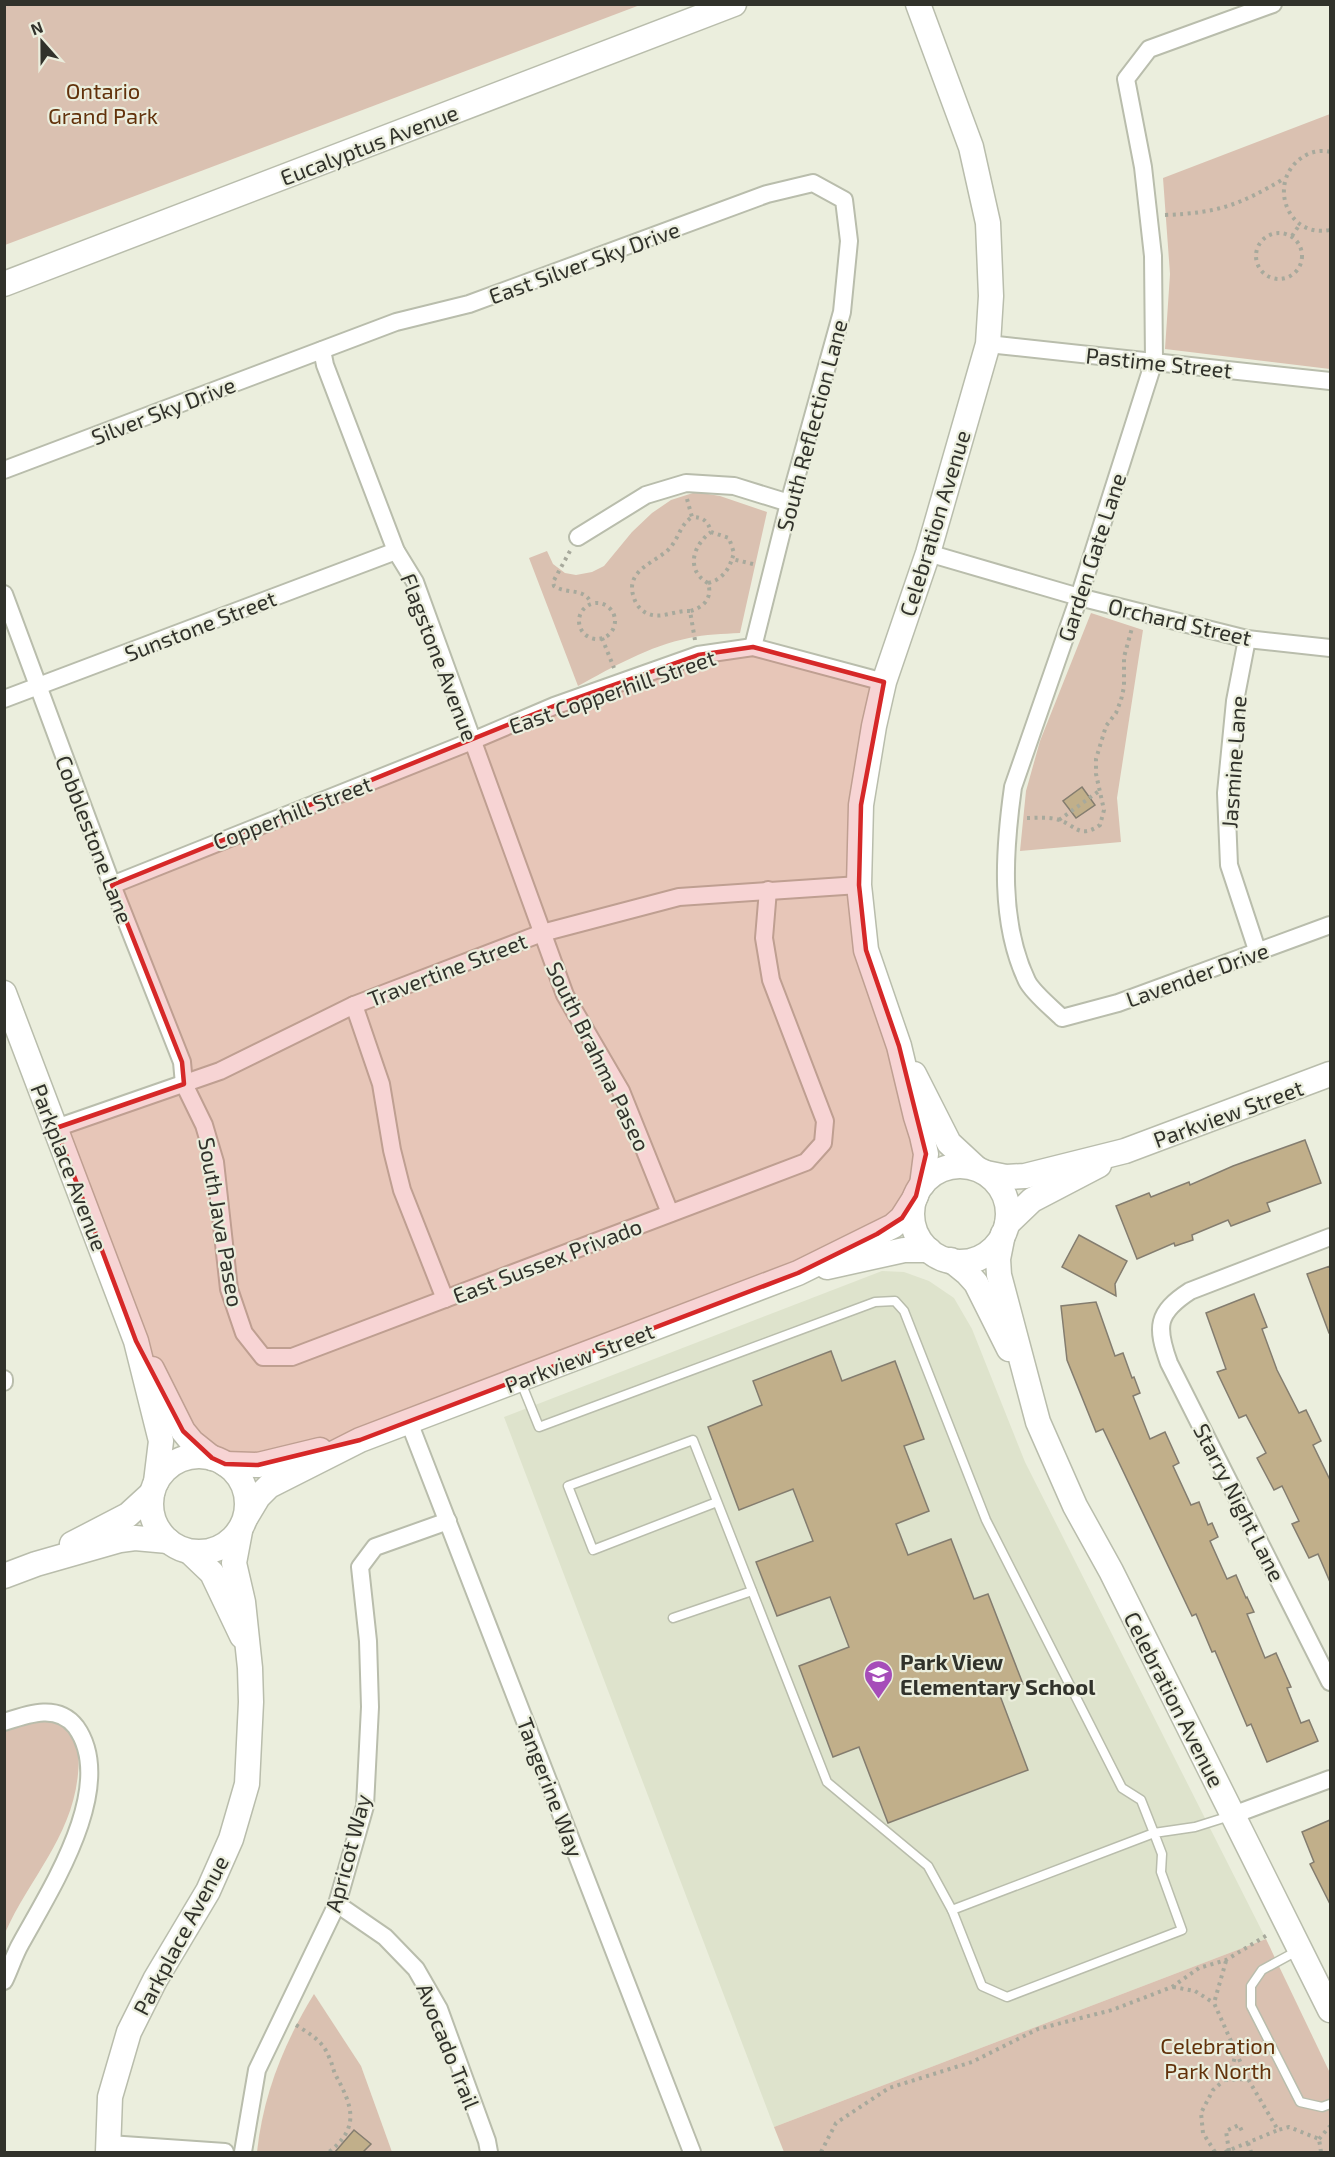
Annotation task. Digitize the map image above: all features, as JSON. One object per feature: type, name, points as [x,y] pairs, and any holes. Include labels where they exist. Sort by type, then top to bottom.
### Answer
[{"type":"street","name":"Eucalyptus Avenue","points":[[4,284],[734,4]]},
{"type":"street","name":"Celebration Avenue","points":[[918,4],[971,147],[988,223],[991,296],[988,344],[928,553],[884,682],[861,805],[859,885],[866,950],[899,1046],[926,1154],[919,1191]]},
{"type":"street","name":"Garden Gate Lane","points":[[1062,1018],[1028,983],[1012,938],[1005,872],[1008,819],[1013,787],[1079,597],[1154,361],[1153,256],[1143,167],[1126,79],[1149,49],[1273,4]]},
{"type":"street","name":"East Silver Sky Drive","points":[[322,350],[396,322],[469,304],[767,194],[813,183],[844,200]]},
{"type":"street","name":"South Reflection Lane","points":[[753,647],[789,503],[842,312],[849,241],[844,200]]},
{"type":"street","name":"Pastime Street","points":[[988,344],[1330,381]]},
{"type":"street","name":"Silver Sky Drive","points":[[4,470],[322,350]]},
{"type":"street","name":"Flagstone Avenue","points":[[322,350],[396,551],[415,582],[542,933]]},
{"type":"street","points":[[578,537],[646,495],[682,485],[735,486],[789,503]]},
{"type":"street","name":"Sunstone Street","points":[[4,699],[396,551]]},
{"type":"street","name":"Orchard Street","points":[[928,553],[1079,597],[1247,639],[1330,648]]},
{"type":"street","name":"Cobblestone Lane","points":[[4,594],[112,885],[182,1062],[184,1084]]},
{"type":"street","name":"Jasmine Lane","points":[[1247,639],[1235,701],[1226,793],[1229,865],[1258,953]]},
{"type":"street","points":[[753,647],[884,682]]},
{"type":"street","name":"East Copperhill Street","points":[[472,741],[554,706],[698,655],[753,647]]},
{"type":"street","name":"Copperhill Street","points":[[112,885],[472,741]]},
{"type":"street","name":"Travertine Street","points":[[56,1128],[220,1071],[354,1005],[542,933],[679,897],[859,885]]},
{"type":"street","name":"East Sussex Privado","points":[[263,1357],[292,1357],[806,1162],[824,1143],[825,1121],[771,980],[764,938],[768,890]]},
{"type":"street","name":"Lavender Drive","points":[[1062,1018],[1118,1003],[1330,925]]},
{"type":"street","name":"South Brahma Paseo","points":[[542,933],[565,994],[621,1091],[670,1213]]},
{"type":"street","name":"Parkplace Avenue","points":[[4,993],[136,1341],[161,1442],[154,1487]]},
{"type":"street","points":[[354,1005],[381,1084],[392,1150],[402,1190],[445,1299]]},
{"type":"street","name":"Celebration Avenue","points":[[899,1046],[949,1143],[981,1171]]},
{"type":"street","name":"Parkview Street","points":[[981,1171],[1006,1177],[1025,1176],[1125,1151],[1329,1078]]},
{"type":"street","name":"South Java Paseo","points":[[184,1084],[204,1125],[215,1162],[229,1289],[244,1333],[263,1357]]},
{"type":"street","name":"Parkview Street","points":[[1005,1229],[1032,1200],[1125,1151]]},
{"type":"street","points":[[961,1166],[981,1171],[997,1183],[1005,1195],[1008,1210],[1005,1229],[996,1245],[976,1259],[951,1260],[939,1257],[929,1250],[915,1231],[913,1208],[919,1191],[933,1174],[946,1168],[961,1166]]},
{"type":"street","name":"Parkview Street","points":[[360,1440],[798,1273],[892,1226],[902,1218],[919,1191]]},
{"type":"street","name":"Celebration Avenue","points":[[1005,1229],[998,1259],[999,1275],[1038,1422],[1076,1506],[1111,1571],[1330,2010]]},
{"type":"street","name":"Starry Night Lane","points":[[1330,1237],[1190,1290],[1172,1302],[1162,1319],[1160,1340],[1330,1682]]},
{"type":"street","name":"Parkview Street","points":[[798,1273],[863,1260],[885,1253],[929,1250]]},
{"type":"street","name":"Celebration Avenue","points":[[951,1260],[976,1284],[1028,1386]]},
{"type":"street","name":"Parkplace Avenue","points":[[136,1341],[183,1431],[192,1442],[219,1461]]},
{"type":"street","name":"Tangerine Way","points":[[409,1422],[692,2152]]},
{"type":"street","points":[[36,1564],[121,1519],[137,1508],[164,1472],[174,1463],[186,1458],[198,1456],[258,1466],[360,1440]]},
{"type":"street","points":[[154,1487],[150,1506],[153,1519],[158,1531],[168,1541],[190,1552],[218,1549],[230,1542],[258,1497],[268,1486],[360,1440]]},
{"type":"street","points":[[219,1461],[237,1474],[244,1487],[248,1502],[243,1524]]},
{"type":"street","name":"Apricot Way","points":[[243,2152],[256,2070],[338,1904],[365,1806],[370,1707],[368,1641],[360,1567],[375,1547],[448,1521]]},
{"type":"street","name":"Parkplace Avenue","points":[[109,2148],[110,2097],[129,2032],[155,1980],[208,1891],[231,1839],[247,1784],[251,1702],[250,1668],[243,1602],[234,1563],[243,1524]]},
{"type":"street","points":[[4,1576],[36,1564],[120,1540],[135,1538],[168,1541]]},
{"type":"street","name":"Parkplace Avenue","points":[[190,1552],[212,1573],[247,1646]]},
{"type":"street","points":[[4,1722],[41,1711],[58,1714],[72,1722],[80,1734],[88,1750],[89,1767],[87,1795],[67,1859],[19,1946],[4,1982]]},
{"type":"street","points":[[1233,1815],[1330,1779]]},
{"type":"street","name":"Avocado Trail","points":[[338,1904],[385,1937],[416,1969],[439,2009],[489,2152]]},
{"type":"street","points":[[109,2148],[225,2152]]},
{"type":"lane","points":[[520,1379],[539,1427],[875,1302],[896,1301],[904,1311],[987,1520],[1122,1788],[1141,1800],[1162,1854],[1161,1872],[1182,1930],[1007,1997],[982,1986],[952,1910],[928,1866],[827,1782],[693,1440],[568,1486],[593,1550],[717,1502]]},
{"type":"lane","points":[[672,1618],[752,1591]]},
{"type":"lane","points":[[952,1910],[1154,1833],[1195,1827],[1233,1815]]},
{"type":"lane","points":[[1300,1949],[1262,1970],[1251,1986],[1251,2006],[1300,2102],[1322,2107],[1330,2103]]},
{"type":"path","points":[[1330,152],[1313,152],[1301,158],[1291,167],[1285,178],[1283,192],[1292,216],[1300,224],[1314,230],[1330,230]]},
{"type":"path","points":[[1149,216],[1198,213],[1226,208],[1246,200],[1285,178]]},
{"type":"path","points":[[1292,236],[1300,224]]},
{"type":"path","points":[[1274,234],[1292,236],[1300,246],[1302,253],[1299,268],[1294,274],[1281,279],[1267,275],[1256,257],[1261,242],[1274,234]]},
{"type":"path","points":[[682,485],[692,517]]},
{"type":"path","points":[[708,583],[716,581],[723,575],[734,553],[729,538],[711,532],[706,520],[701,517],[692,517],[683,523],[679,535],[668,550],[639,572],[633,582],[632,590],[636,604],[643,611],[660,617],[672,612],[698,609],[705,604],[710,588],[699,575],[694,557],[698,544],[711,532]]},
{"type":"path","points":[[578,537],[553,582],[554,586],[559,589],[583,593],[591,603]]},
{"type":"path","points":[[732,559],[772,570]]},
{"type":"path","points":[[591,603],[606,605],[614,613],[615,625],[608,635],[602,638],[590,638],[578,624],[580,612],[591,603]]},
{"type":"path","points":[[690,611],[698,655]]},
{"type":"path","points":[[1008,819],[1043,817],[1059,820],[1076,831],[1084,832],[1100,825],[1104,810],[1096,774],[1096,759],[1106,726],[1121,700],[1124,687],[1124,657],[1137,612]]},
{"type":"path","points":[[602,638],[620,683]]},
{"type":"path","points":[[1059,820],[1099,791]]},
{"type":"path","points":[[821,2152],[836,2123],[889,2088],[972,2062],[1038,2029],[1112,2010],[1173,1987],[1199,1968],[1226,1960],[1269,1934]]},
{"type":"path","points":[[1214,2003],[1226,1960]]},
{"type":"path","points":[[1173,1987],[1195,1991],[1214,2003],[1248,2079],[1278,2130]]},
{"type":"path","points":[[283,2017],[315,2037],[324,2046],[350,2103],[349,2124],[340,2140],[329,2152]]},
{"type":"path","points":[[1215,2152],[1203,2133],[1201,2113],[1213,2090],[1230,2075],[1236,2052]]},
{"type":"path","points":[[1225,2080],[1248,2079]]},
{"type":"path","points":[[1242,2131],[1239,2125],[1226,2131],[1227,2152],[1289,2127],[1319,2139]]},
{"type":"path","points":[[1321,2152],[1319,2139],[1330,2126]]},
{"type":"path","points":[[1248,2143],[1251,2152]]},
{"type":"highlighted area","points":[[753,647],[884,682],[861,805],[859,885],[866,950],[899,1046],[926,1154],[916,1196],[902,1218],[877,1234],[798,1273],[360,1440],[258,1465],[225,1464],[212,1458],[183,1431],[136,1341],[56,1128],[184,1084],[182,1062],[112,885],[554,706],[698,655]]},
{"type":"shaded area","name":"Park View Elementary School","points":[[882,1271],[904,1272],[929,1281],[954,1298],[972,1329],[1025,1462],[1266,1939],[774,2127],[504,1417]]},
{"type":"green space","name":"Ontario Grand Park","points":[[5,4],[640,4],[640,5],[5,245]]},
{"type":"green space","points":[[1330,114],[1330,369],[1165,349],[1170,274],[1163,178]]},
{"type":"green space","points":[[696,492],[720,496],[767,512],[740,633],[695,637],[660,646],[578,686],[529,558],[547,551],[553,564],[565,573],[576,575],[592,572],[604,566],[632,532],[652,513],[671,500]]},
{"type":"green space","points":[[1091,613],[1143,630],[1117,798],[1121,842],[1020,851],[1026,791],[1040,741]]},
{"type":"green space","points":[[55,1718],[70,1731],[77,1746],[79,1755],[74,1797],[59,1837],[5,1933],[5,1731],[38,1719]]},
{"type":"green space","name":"Celebration Park North","points":[[1266,1939],[1330,2073],[1330,2152],[784,2152],[774,2127]]},
{"type":"green space","points":[[314,1994],[361,2066],[392,2152],[257,2152],[264,2110],[276,2070],[293,2031]]},
{"type":"building","points":[[1082,787],[1095,805],[1076,818],[1063,801]]},
{"type":"building","points":[[1305,1140],[1321,1183],[1267,1203],[1270,1211],[1231,1226],[1228,1220],[1192,1235],[1193,1240],[1175,1246],[1174,1243],[1137,1259],[1116,1206],[1149,1193],[1151,1197],[1189,1182],[1190,1185],[1233,1166]]},
{"type":"building","points":[[1079,1235],[1127,1261],[1115,1284],[1116,1296],[1062,1267]]},
{"type":"building","points":[[1330,1266],[1330,1333],[1329,1333],[1307,1274]]},
{"type":"building","points":[[1254,1294],[1267,1327],[1262,1329],[1277,1370],[1299,1413],[1306,1410],[1321,1441],[1313,1445],[1330,1480],[1330,1582],[1318,1554],[1309,1558],[1292,1524],[1299,1521],[1282,1486],[1274,1490],[1257,1458],[1266,1453],[1246,1415],[1239,1418],[1217,1372],[1226,1369],[1206,1313]]},
{"type":"building","points":[[1096,1302],[1115,1356],[1123,1353],[1132,1378],[1134,1377],[1140,1393],[1133,1396],[1150,1439],[1165,1432],[1179,1463],[1173,1466],[1191,1505],[1199,1502],[1208,1525],[1212,1523],[1218,1537],[1210,1541],[1227,1579],[1236,1575],[1254,1612],[1247,1614],[1265,1658],[1276,1653],[1291,1687],[1287,1688],[1301,1723],[1309,1720],[1318,1741],[1267,1762],[1251,1724],[1247,1726],[1215,1651],[1212,1652],[1196,1614],[1192,1616],[1103,1429],[1096,1432],[1067,1360],[1061,1306]]},
{"type":"building","points":[[831,1351],[842,1381],[895,1361],[924,1439],[904,1446],[929,1511],[896,1524],[908,1555],[951,1539],[974,1599],[988,1594],[1023,1684],[999,1693],[1028,1770],[888,1823],[859,1747],[833,1757],[799,1666],[849,1647],[830,1597],[777,1616],[756,1562],[813,1541],[793,1489],[739,1510],[708,1427],[762,1405],[753,1381]]},
{"type":"building","points":[[1330,1820],[1330,1904],[1310,1864],[1314,1862],[1302,1832]]},
{"type":"building","points":[[354,2130],[371,2144],[363,2152],[335,2152]]},
{"type":"place","name":"Park View Elementary School","points":[[879,1700]]}]
